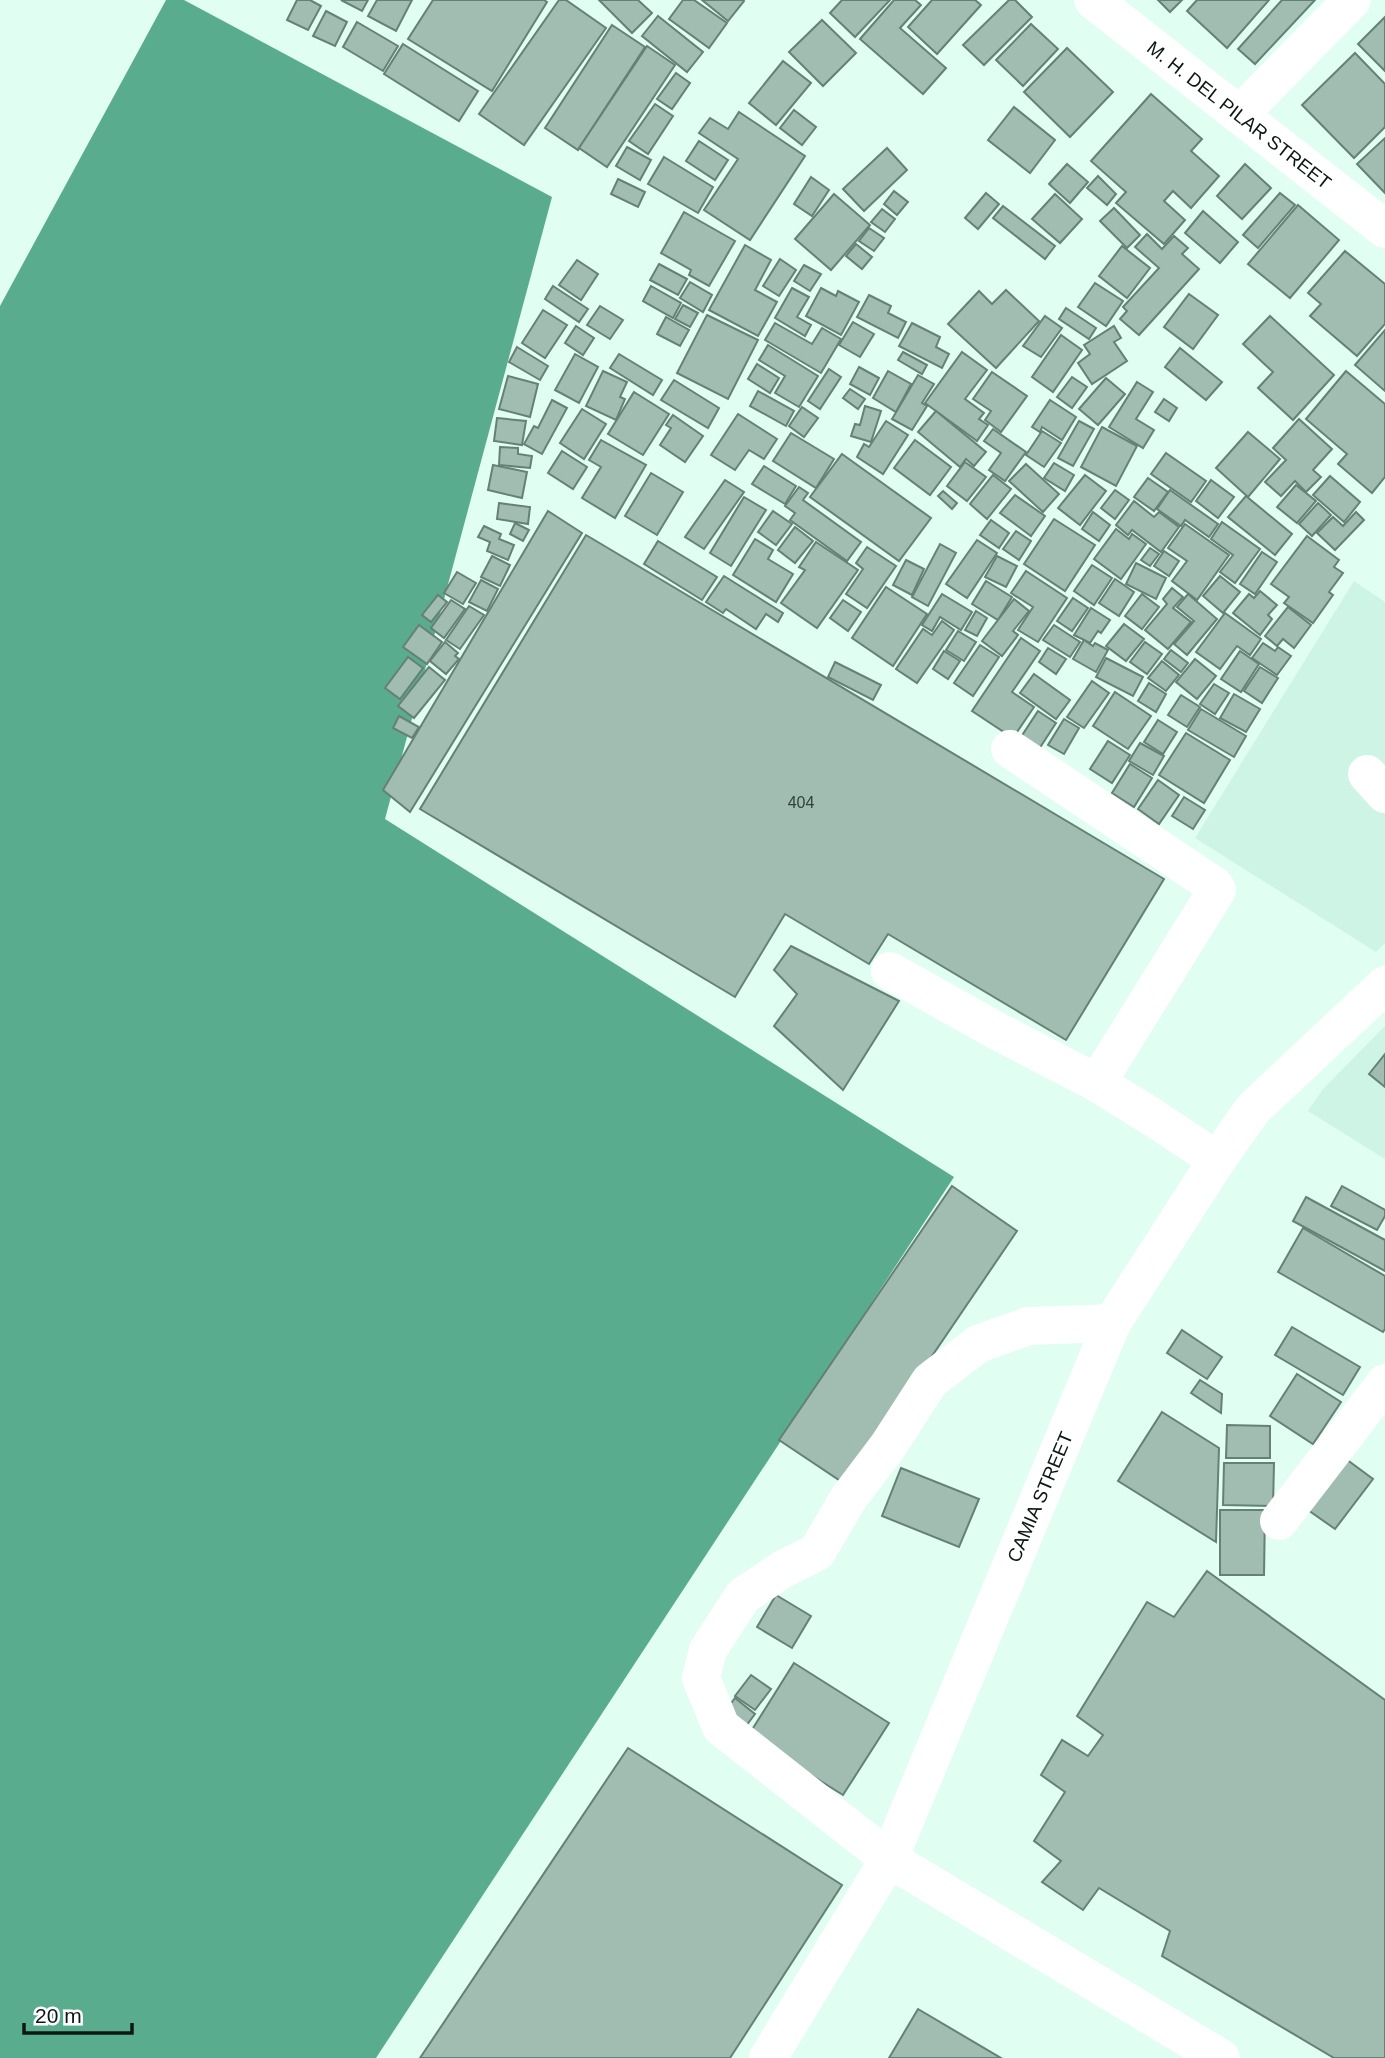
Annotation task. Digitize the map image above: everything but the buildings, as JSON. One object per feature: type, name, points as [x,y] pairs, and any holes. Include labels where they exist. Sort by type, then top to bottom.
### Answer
[{"type":"street","name":"M. H. DEL PILAR STREET","points":[[1093,0],[1385,229]]},
{"type":"street","points":[[1239,115],[1352,0]]},
{"type":"street","points":[[1010,749],[1217,890],[1097,1083]]},
{"type":"street","points":[[890,971],[1097,1083],[1217,1160]]},
{"type":"street","name":"CAMIA STREET","points":[[768,2058],[889,1859],[1112,1323],[1217,1160],[1254,1110],[1385,985]]},
{"type":"street","points":[[1112,1323],[1028,1326],[978,1344],[930,1381],[888,1446],[848,1499],[817,1552],[783,1569],[743,1596],[708,1650],[701,1678],[721,1727],[889,1859],[1221,2058]]},
{"type":"street","points":[[1279,1521],[1385,1383]]},
{"type":"shaded area","points":[[166,0],[184,0],[552,197],[385,819],[954,1177],[376,2058],[0,2058],[0,306]]},
{"type":"shaded area","points":[[1354,581],[1385,602],[1385,943],[1376,952],[1195,838]]},
{"type":"shaded area","points":[[1385,1026],[1385,1159],[1308,1111],[1323,1089]]}]
